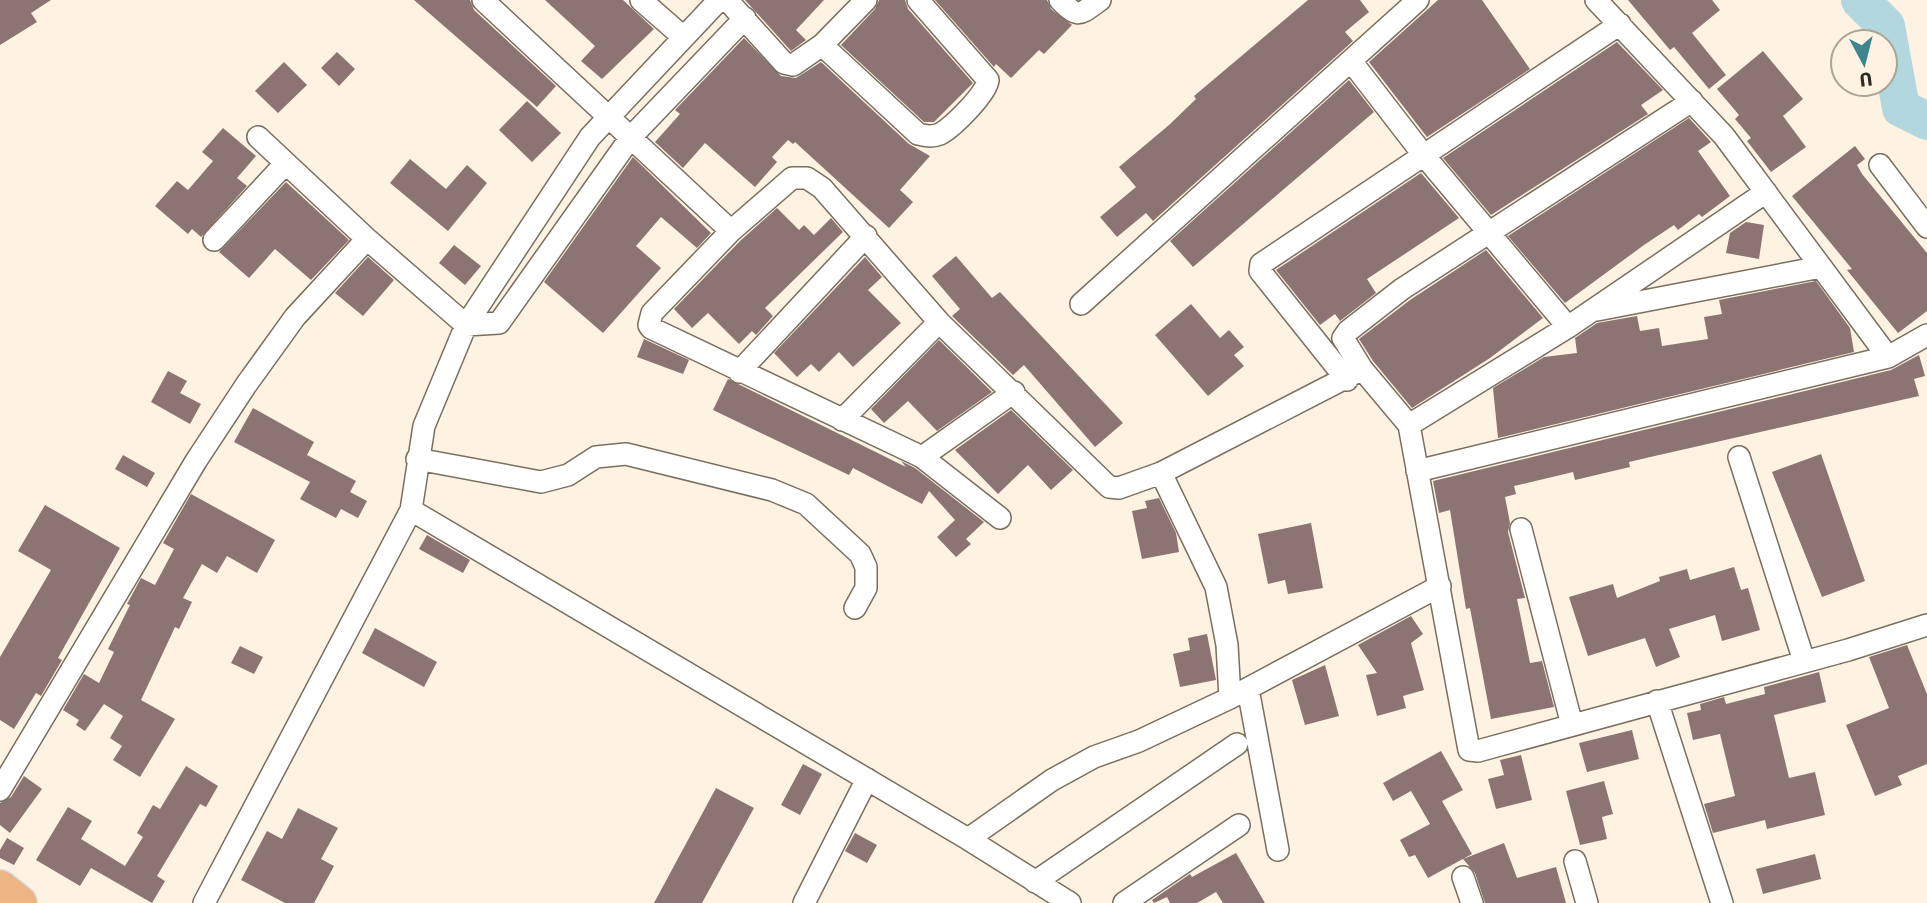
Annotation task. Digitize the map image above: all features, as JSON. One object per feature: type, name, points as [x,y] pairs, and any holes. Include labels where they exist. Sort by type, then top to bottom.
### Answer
[{"type":"main road","points":[[0,888],[19,903]]},
{"type":"street","points":[[483,0],[731,231]]},
{"type":"street","points":[[641,0],[682,36]]},
{"type":"street","points":[[204,903],[411,510],[416,459],[424,426],[466,325],[606,117],[719,0]]},
{"type":"street","points":[[727,0],[784,63],[793,65],[822,45],[866,0]]},
{"type":"street","points":[[822,45],[918,134],[926,136],[941,133],[985,92],[988,80],[918,0]]},
{"type":"street","points":[[1059,0],[1073,14],[1078,14],[1100,0]]},
{"type":"street","points":[[1081,304],[1418,0]]},
{"type":"street","points":[[1596,0],[1724,136],[1888,357]]},
{"type":"street","points":[[258,136],[367,239],[466,325],[499,323],[506,318],[631,137],[745,18]]},
{"type":"street","points":[[1620,24],[1422,153],[1266,258],[1258,267],[1354,374],[1409,425],[1469,750],[1478,751],[1804,661],[1924,633]]},
{"type":"street","points":[[1351,61],[1422,153],[1492,233],[1576,320]]},
{"type":"street","points":[[1354,374],[1343,338],[1348,331],[1402,289],[1692,101]]},
{"type":"street","points":[[214,240],[285,164]]},
{"type":"street","points":[[1880,165],[1927,227]]},
{"type":"street","points":[[1000,518],[922,457],[739,372],[649,325],[652,313],[731,231],[792,178],[799,176],[822,188],[939,322],[1109,487],[1119,488],[1161,473],[1354,374]]},
{"type":"street","points":[[1409,425],[1576,320],[1766,192]]},
{"type":"street","points":[[739,372],[866,236]]},
{"type":"street","points":[[0,790],[197,461],[246,385],[295,317],[367,239]]},
{"type":"street","points":[[1576,320],[1821,267]]},
{"type":"street","points":[[842,420],[939,322]]},
{"type":"street","points":[[1417,471],[1888,357],[1927,335]]},
{"type":"street","points":[[922,457],[1014,392]]},
{"type":"street","points":[[416,459],[541,482],[568,475],[596,457],[626,454],[772,490],[806,504],[860,554],[866,567],[866,588],[855,608]]},
{"type":"street","points":[[1739,457],[1804,661]]},
{"type":"street","points":[[1161,473],[1216,587],[1227,645],[1278,850]]},
{"type":"street","points":[[411,510],[968,839],[1070,903]]},
{"type":"street","points":[[1521,529],[1572,725]]},
{"type":"street","points":[[968,839],[1052,780],[1083,763],[1139,741],[1239,694],[1440,586]]},
{"type":"street","points":[[1657,701],[1722,903]]},
{"type":"street","points":[[1035,882],[1237,744]]},
{"type":"street","points":[[804,903],[867,779]]},
{"type":"street","points":[[1124,903],[1239,825]]},
{"type":"street","points":[[1576,861],[1587,903]]},
{"type":"street","points":[[1463,877],[1472,903]]},
{"type":"building","points":[[0,0],[51,0],[31,13],[37,22],[0,45]]},
{"type":"building","points":[[414,0],[470,0],[474,10],[556,86],[537,107]]},
{"type":"building","points":[[545,0],[623,0],[654,29],[602,79],[581,61],[595,46]]},
{"type":"building","points":[[745,0],[824,0],[796,30],[806,40],[791,51]]},
{"type":"building","points":[[879,0],[905,0],[908,9],[973,83],[934,122],[924,122],[841,45],[875,9]]},
{"type":"building","points":[[935,0],[1047,0],[1051,9],[1072,25],[1044,54],[1039,50],[1011,78],[996,64],[994,67]]},
{"type":"building","points":[[1308,0],[1360,0],[1369,12],[1345,32],[1353,41],[1153,221],[1146,213],[1117,237],[1100,217],[1136,187],[1119,167],[1169,125],[1196,99],[1194,96]]},
{"type":"building","points":[[1438,0],[1482,0],[1530,69],[1427,137],[1369,62]]},
{"type":"building","points":[[1628,0],[1712,0],[1720,10],[1692,33],[1726,75],[1709,89],[1674,47],[1670,50]]},
{"type":"building","points":[[744,38],[781,76],[796,78],[821,62],[909,144],[930,156],[900,190],[913,202],[889,228],[795,142],[793,144],[788,140],[772,157],[777,162],[755,187],[705,143],[683,168],[655,142],[680,114],[675,110]]},
{"type":"building","points":[[1617,42],[1663,90],[1641,105],[1648,114],[1491,215],[1443,158]]},
{"type":"building","points":[[1763,51],[1803,99],[1783,116],[1806,147],[1771,172],[1747,141],[1751,138],[1735,119],[1739,115],[1717,89]]},
{"type":"building","points":[[337,52],[355,69],[339,86],[321,68]]},
{"type":"building","points":[[284,62],[307,85],[278,113],[255,91]]},
{"type":"building","points":[[1349,80],[1374,112],[1193,267],[1170,241]]},
{"type":"building","points":[[527,101],[561,133],[532,162],[499,130]]},
{"type":"building","points":[[1689,118],[1711,142],[1698,151],[1730,196],[1702,217],[1699,214],[1678,230],[1674,225],[1565,303],[1508,236]]},
{"type":"building","points":[[223,128],[256,156],[237,178],[247,186],[201,237],[192,229],[188,234],[155,206],[177,181],[188,190],[213,161],[202,152]]},
{"type":"building","points":[[1855,146],[1865,159],[1857,165],[1862,174],[1927,253],[1927,311],[1898,333],[1847,270],[1852,269],[1792,196]]},
{"type":"building","points":[[633,157],[711,233],[697,248],[661,217],[636,246],[661,268],[603,333],[544,282]]},
{"type":"building","points":[[410,159],[446,189],[467,165],[487,183],[448,231],[390,183]]},
{"type":"building","points":[[1421,173],[1459,218],[1367,279],[1376,293],[1340,321],[1335,314],[1320,325],[1276,270]]},
{"type":"building","points":[[286,182],[349,240],[311,280],[275,249],[249,278],[219,252]]},
{"type":"building","points":[[777,208],[799,230],[804,225],[814,235],[831,218],[843,232],[765,308],[773,316],[756,335],[752,331],[739,344],[708,313],[692,328],[674,309],[740,241]]},
{"type":"building","points":[[1746,222],[1764,225],[1759,259],[1726,253],[1730,233]]},
{"type":"building","points":[[454,245],[481,266],[465,285],[439,263]]},
{"type":"building","points":[[1486,250],[1543,318],[1490,358],[1412,408],[1373,361],[1359,339],[1410,300]]},
{"type":"building","points":[[956,256],[992,298],[1000,292],[1123,423],[1095,447],[1024,365],[1013,375],[952,316],[960,309],[932,276]]},
{"type":"building","points":[[368,257],[394,280],[363,316],[335,293]]},
{"type":"building","points":[[865,257],[882,277],[868,290],[901,323],[853,367],[839,352],[819,372],[811,364],[797,377],[774,353]]},
{"type":"building","points":[[1816,281],[1850,328],[1854,352],[1498,438],[1493,388],[1544,357],[1577,353],[1575,338],[1597,323],[1637,316],[1640,331],[1659,328],[1662,346],[1708,339],[1704,317],[1722,314],[1719,300]]},
{"type":"building","points":[[1191,304],[1220,338],[1229,330],[1244,347],[1234,355],[1244,366],[1208,396],[1155,335]]},
{"type":"building","points":[[644,339],[689,360],[683,374],[637,357]]},
{"type":"building","points":[[939,340],[992,392],[937,431],[908,401],[884,423],[871,409]]},
{"type":"building","points":[[1919,355],[1925,376],[1914,379],[1919,396],[1629,462],[1630,467],[1575,480],[1573,472],[1514,486],[1516,494],[1505,497],[1510,523],[1508,532],[1525,598],[1517,599],[1530,663],[1542,661],[1554,707],[1491,719],[1470,608],[1466,609],[1450,510],[1439,513],[1433,481],[1891,370]]},
{"type":"building","points":[[168,371],[187,381],[180,393],[201,404],[190,424],[151,402]]},
{"type":"building","points":[[728,379],[906,467],[901,461],[915,468],[984,522],[966,539],[971,544],[956,557],[937,537],[955,520],[929,491],[922,504],[853,468],[849,475],[713,410]]},
{"type":"building","points":[[253,408],[314,442],[307,455],[356,481],[350,492],[367,501],[358,518],[341,509],[336,518],[300,499],[310,482],[234,442]]},
{"type":"building","points":[[1011,410],[1073,470],[1051,490],[1028,465],[998,494],[955,450]]},
{"type":"building","points":[[1821,454],[1865,581],[1822,597],[1772,472]]},
{"type":"building","points":[[123,455],[155,473],[147,487],[115,469]]},
{"type":"building","points":[[191,494],[275,540],[257,573],[227,556],[217,573],[202,564],[183,598],[192,602],[179,629],[175,627],[141,700],[175,719],[140,777],[113,760],[122,746],[110,738],[123,716],[104,704],[85,731],[76,725],[79,720],[63,710],[84,674],[99,683],[114,652],[108,649],[130,605],[127,604],[141,578],[155,585],[174,549],[163,543]]},
{"type":"building","points":[[1159,498],[1176,533],[1179,552],[1142,559],[1132,511],[1147,508],[1145,501]]},
{"type":"building","points":[[45,505],[120,548],[58,658],[62,660],[41,696],[36,693],[14,729],[0,720],[0,657],[51,570],[18,551]]},
{"type":"building","points":[[1311,523],[1323,588],[1288,594],[1285,580],[1268,584],[1258,534]]},
{"type":"building","points":[[427,535],[470,560],[463,573],[419,549]]},
{"type":"building","points":[[1734,567],[1741,590],[1748,588],[1760,630],[1722,641],[1715,615],[1669,629],[1680,657],[1656,667],[1645,638],[1588,656],[1569,597],[1613,584],[1617,598],[1660,581],[1659,577],[1687,569],[1690,580]]},
{"type":"building","points":[[1411,616],[1423,634],[1411,643],[1424,690],[1403,696],[1406,708],[1377,716],[1366,675],[1377,673],[1358,645]]},
{"type":"building","points":[[375,628],[437,662],[424,687],[362,653]]},
{"type":"building","points":[[1207,634],[1216,680],[1180,687],[1173,654],[1190,650],[1188,638]]},
{"type":"building","points":[[1907,645],[1927,694],[1927,764],[1898,776],[1902,785],[1875,796],[1846,725],[1889,708],[1869,657]]},
{"type":"building","points":[[240,646],[263,657],[254,674],[231,663]]},
{"type":"building","points":[[1325,665],[1339,716],[1305,725],[1292,680]]},
{"type":"building","points":[[1819,672],[1826,702],[1774,715],[1789,778],[1815,772],[1825,815],[1767,829],[1765,820],[1713,833],[1704,804],[1735,796],[1720,734],[1693,740],[1687,713],[1701,710],[1700,704],[1724,697],[1726,704],[1765,694],[1764,687]]},
{"type":"building","points":[[1632,730],[1639,759],[1587,772],[1579,743]]},
{"type":"building","points":[[1441,751],[1463,790],[1442,801],[1472,854],[1428,878],[1415,855],[1409,857],[1400,840],[1430,824],[1411,791],[1393,801],[1383,783]]},
{"type":"building","points":[[1521,755],[1532,800],[1496,809],[1488,779],[1504,775],[1500,760]]},
{"type":"building","points":[[803,764],[822,774],[800,815],[781,805]]},
{"type":"building","points":[[186,766],[218,786],[206,807],[200,804],[157,876],[165,881],[152,903],[91,868],[80,886],[36,860],[68,807],[92,821],[81,839],[125,866],[143,837],[137,833],[153,805],[160,809]]},
{"type":"building","points":[[24,776],[42,789],[10,833],[0,825],[0,803],[11,797]]},
{"type":"building","points":[[1604,781],[1613,814],[1602,817],[1607,839],[1580,845],[1566,791]]},
{"type":"building","points":[[716,788],[754,808],[702,903],[654,903]]},
{"type":"building","points":[[298,808],[338,828],[321,859],[334,866],[314,903],[285,903],[241,880],[267,831],[282,839]]},
{"type":"building","points":[[855,833],[877,845],[867,863],[845,851]]},
{"type":"building","points":[[7,838],[24,848],[14,865],[0,858],[0,850]]},
{"type":"building","points":[[1504,843],[1517,878],[1556,867],[1566,903],[1485,903],[1475,873],[1463,859]]},
{"type":"building","points":[[1236,853],[1265,903],[1223,903],[1216,892],[1197,903],[1170,903],[1167,897],[1154,903],[1152,900],[1190,874],[1192,877]]},
{"type":"building","points":[[1815,854],[1821,879],[1763,894],[1756,869]]},
{"type":"waterway","points":[[1860,0],[1886,26],[1901,108],[1927,121]]}]
